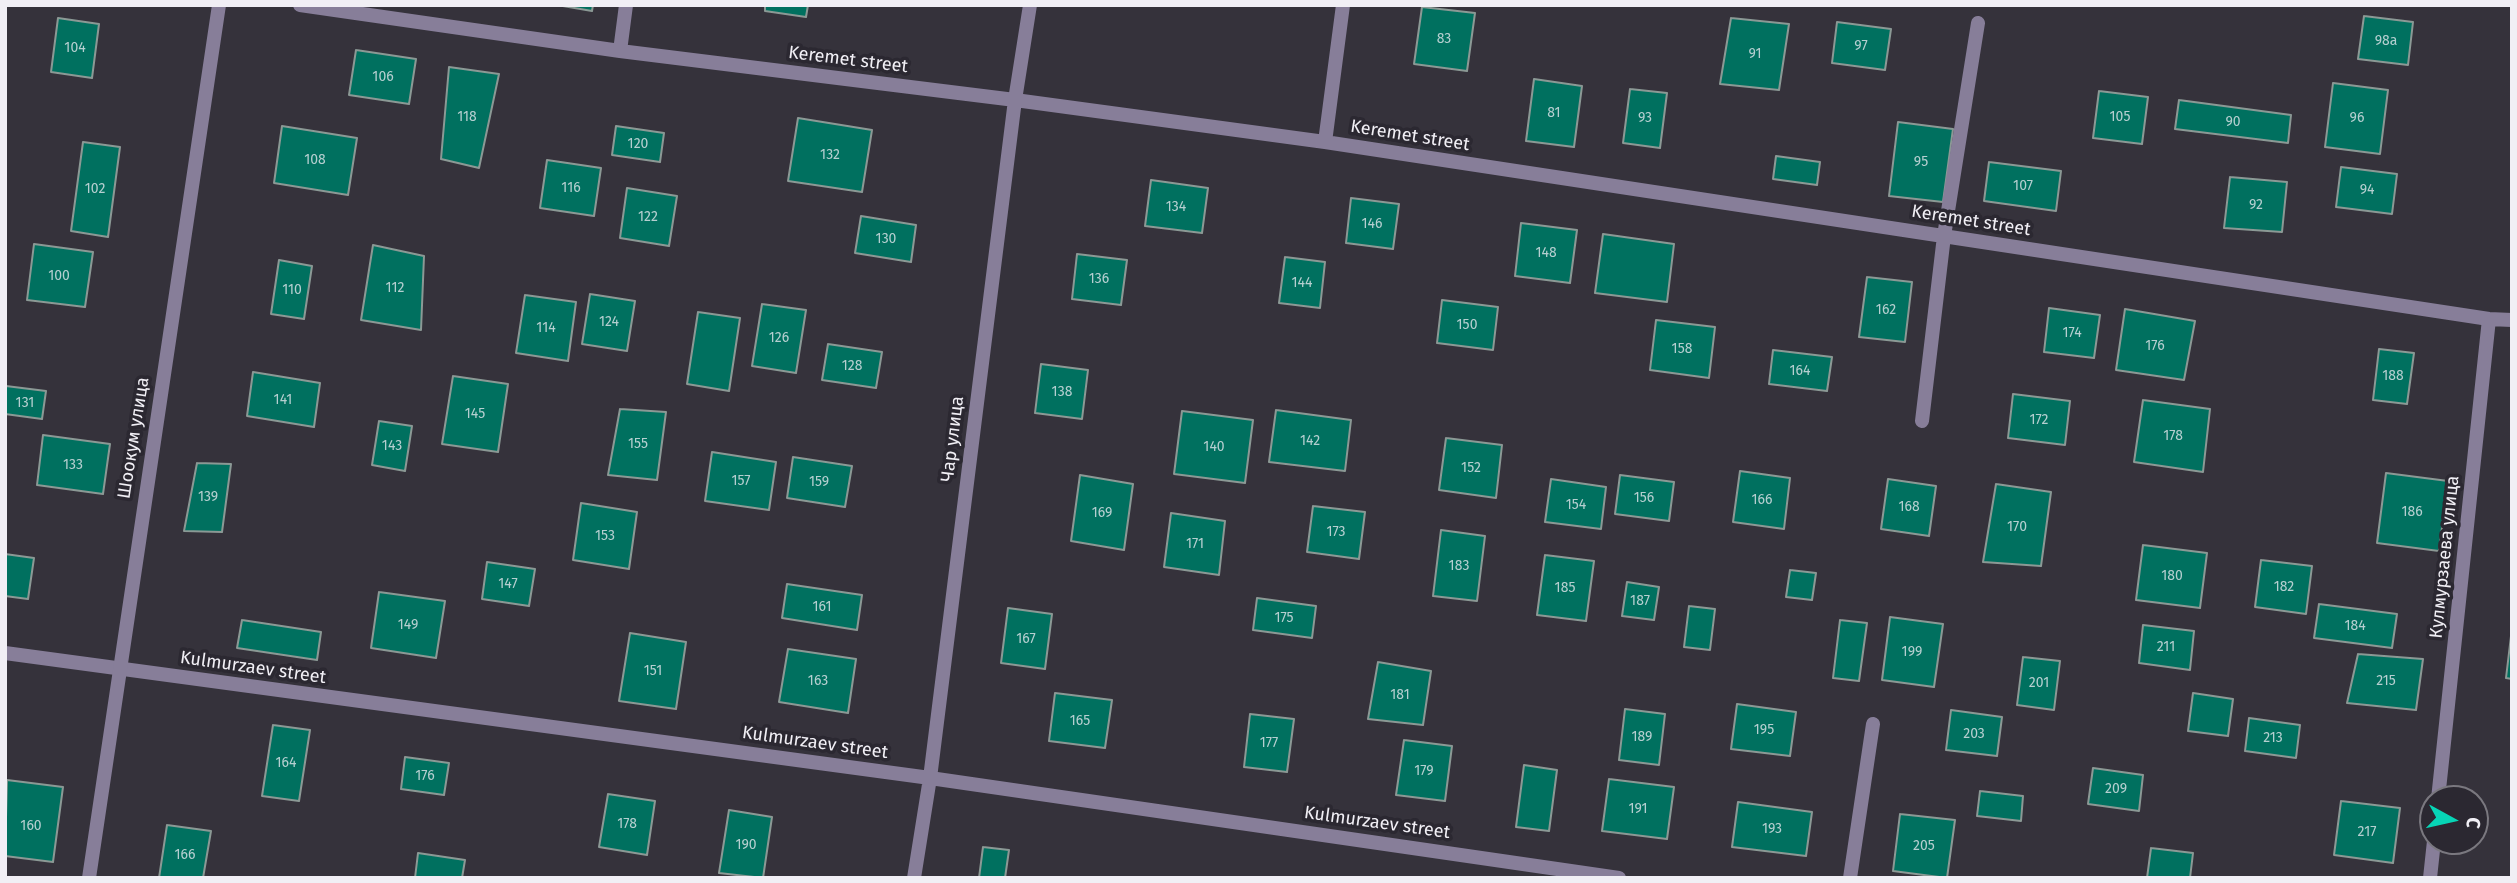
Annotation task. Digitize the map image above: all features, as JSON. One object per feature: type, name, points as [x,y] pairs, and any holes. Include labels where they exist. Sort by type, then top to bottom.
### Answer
[{"type":"street","name":"Шоокум улица","points":[[89,878],[219,5]]},
{"type":"street","name":"Keremet street","points":[[300,5],[620,51],[1325,142],[2489,319],[2512,320]]},
{"type":"street","points":[[620,51],[626,5]]},
{"type":"street","name":"Чар улица","points":[[914,878],[930,778],[1015,100],[1030,5]]},
{"type":"street","points":[[1325,142],[1343,5]]},
{"type":"street","points":[[1922,421],[1944,236],[1978,23]]},
{"type":"street","name":"Кулмурзаева улица","points":[[2439,785],[2489,319]]},
{"type":"street","name":"Kulmurzaev street","points":[[5,653],[930,778],[1619,878]]},
{"type":"street","points":[[1850,878],[1873,724]]},
{"type":"street","points":[[2430,878],[2432,855]]},
{"type":"building","points":[[557,5],[593,5],[592,11]]},
{"type":"building","points":[[765,5],[808,5],[806,17],[765,11]]},
{"type":"building","points":[[1422,7],[1475,13],[1467,71],[1414,64]]},
{"type":"building","points":[[2364,16],[2413,22],[2408,65],[2358,59]]},
{"type":"building","points":[[58,18],[99,24],[92,78],[51,72]]},
{"type":"building","points":[[1731,18],[1789,24],[1779,90],[1720,84]]},
{"type":"building","points":[[1837,22],[1891,29],[1885,70],[1832,63]]},
{"type":"building","points":[[356,50],[416,59],[409,104],[349,95]]},
{"type":"building","points":[[449,67],[499,74],[479,168],[441,159]]},
{"type":"building","points":[[1534,79],[1582,86],[1574,147],[1526,141]]},
{"type":"building","points":[[2333,83],[2388,90],[2380,154],[2325,147]]},
{"type":"building","points":[[1630,89],[1667,93],[1660,148],[1623,143]]},
{"type":"building","points":[[2099,91],[2148,97],[2142,144],[2093,138]]},
{"type":"building","points":[[2179,100],[2291,115],[2288,143],[2175,129]]},
{"type":"building","points":[[798,118],[872,130],[862,192],[788,181]]},
{"type":"building","points":[[1898,122],[1953,129],[1943,202],[1889,196]]},
{"type":"building","points":[[282,126],[357,138],[348,195],[274,183]]},
{"type":"building","points":[[616,126],[664,133],[660,162],[612,155]]},
{"type":"building","points":[[83,142],[120,147],[108,237],[71,231]]},
{"type":"building","points":[[1776,156],[1820,162],[1817,185],[1773,179]]},
{"type":"building","points":[[547,160],[601,168],[594,216],[540,208]]},
{"type":"building","points":[[1989,162],[2061,171],[2056,211],[1984,201]]},
{"type":"building","points":[[2341,167],[2397,174],[2392,214],[2336,207]]},
{"type":"building","points":[[2230,177],[2287,182],[2282,232],[2224,228]]},
{"type":"building","points":[[1151,180],[1208,188],[1202,233],[1145,226]]},
{"type":"building","points":[[627,188],[677,196],[669,246],[620,238]]},
{"type":"building","points":[[1351,198],[1399,204],[1393,249],[1346,243]]},
{"type":"building","points":[[861,216],[916,225],[911,262],[855,253]]},
{"type":"building","points":[[1521,223],[1577,230],[1570,283],[1515,276]]},
{"type":"building","points":[[1603,234],[1674,244],[1667,302],[1595,293]]},
{"type":"building","points":[[34,244],[93,252],[85,307],[27,300]]},
{"type":"building","points":[[373,245],[424,256],[421,330],[361,320]]},
{"type":"building","points":[[1077,254],[1127,260],[1121,305],[1072,299]]},
{"type":"building","points":[[1285,257],[1325,262],[1320,308],[1279,303]]},
{"type":"building","points":[[279,260],[312,266],[304,319],[271,314]]},
{"type":"building","points":[[1867,277],[1912,282],[1905,342],[1859,337]]},
{"type":"building","points":[[590,294],[635,301],[627,351],[582,344]]},
{"type":"building","points":[[525,295],[576,302],[568,361],[516,353]]},
{"type":"building","points":[[1442,300],[1498,307],[1493,350],[1437,343]]},
{"type":"building","points":[[762,304],[806,310],[796,373],[752,366]]},
{"type":"building","points":[[2049,308],[2100,315],[2094,358],[2044,352]]},
{"type":"building","points":[[2125,309],[2195,321],[2184,380],[2116,370]]},
{"type":"building","points":[[698,312],[740,318],[729,391],[687,384]]},
{"type":"building","points":[[1656,320],[1715,327],[1709,378],[1650,370]]},
{"type":"building","points":[[828,344],[882,352],[876,388],[822,380]]},
{"type":"building","points":[[2379,349],[2414,353],[2407,404],[2373,400]]},
{"type":"building","points":[[1773,350],[1832,357],[1827,391],[1769,384]]},
{"type":"building","points":[[1041,364],[1088,370],[1082,419],[1035,413]]},
{"type":"building","points":[[253,372],[320,383],[314,427],[247,416]]},
{"type":"building","points":[[453,376],[508,384],[498,452],[442,444]]},
{"type":"building","points":[[6,386],[46,391],[42,419],[5,414]]},
{"type":"building","points":[[2013,394],[2070,401],[2065,445],[2008,438]]},
{"type":"building","points":[[2143,400],[2210,409],[2203,472],[2134,462]]},
{"type":"building","points":[[620,409],[666,412],[657,480],[608,475]]},
{"type":"building","points":[[1276,410],[1351,420],[1345,471],[1269,462]]},
{"type":"building","points":[[1182,411],[1253,420],[1245,483],[1174,474]]},
{"type":"building","points":[[379,421],[412,426],[405,471],[372,465]]},
{"type":"building","points":[[43,435],[110,444],[103,494],[37,485]]},
{"type":"building","points":[[1446,438],[1502,445],[1496,498],[1439,490]]},
{"type":"building","points":[[712,452],[776,462],[769,510],[705,501]]},
{"type":"building","points":[[793,457],[852,466],[845,507],[787,498]]},
{"type":"building","points":[[197,463],[231,464],[222,532],[184,531]]},
{"type":"building","points":[[1740,471],[1790,478],[1784,529],[1733,522]]},
{"type":"building","points":[[2386,473],[2448,481],[2439,551],[2377,543]]},
{"type":"building","points":[[1080,475],[1133,484],[1124,550],[1071,541]]},
{"type":"building","points":[[1620,475],[1674,482],[1669,521],[1615,514]]},
{"type":"building","points":[[1551,479],[1606,487],[1601,529],[1545,522]]},
{"type":"building","points":[[1888,479],[1936,486],[1929,536],[1881,529]]},
{"type":"building","points":[[1996,484],[2051,492],[2041,566],[1983,562]]},
{"type":"building","points":[[581,503],[637,512],[629,569],[573,560]]},
{"type":"building","points":[[1313,506],[1365,512],[1359,559],[1307,552]]},
{"type":"building","points":[[1171,513],[1225,521],[1219,575],[1164,567]]},
{"type":"building","points":[[1441,530],[1485,536],[1477,601],[1433,596]]},
{"type":"building","points":[[2143,545],[2207,553],[2200,608],[2136,600]]},
{"type":"building","points":[[5,554],[34,558],[28,599],[5,596]]},
{"type":"building","points":[[1545,555],[1594,561],[1586,621],[1537,615]]},
{"type":"building","points":[[2261,560],[2312,566],[2306,614],[2255,607]]},
{"type":"building","points":[[487,562],[535,569],[529,606],[482,599]]},
{"type":"building","points":[[1790,570],[1816,573],[1812,600],[1786,597]]},
{"type":"building","points":[[1627,582],[1659,587],[1654,620],[1622,616]]},
{"type":"building","points":[[787,584],[862,595],[857,630],[782,618]]},
{"type":"building","points":[[379,592],[445,601],[436,658],[371,648]]},
{"type":"building","points":[[1257,598],[1316,606],[1312,638],[1253,630]]},
{"type":"building","points":[[2319,604],[2397,614],[2392,648],[2314,638]]},
{"type":"building","points":[[1689,606],[1715,609],[1710,650],[1684,647]]},
{"type":"building","points":[[1008,608],[1052,614],[1045,669],[1001,663]]},
{"type":"building","points":[[1890,617],[1943,624],[1934,687],[1882,680]]},
{"type":"building","points":[[242,620],[321,632],[317,660],[237,648]]},
{"type":"building","points":[[1840,620],[1867,623],[1859,681],[1833,678]]},
{"type":"building","points":[[2143,625],[2194,631],[2190,670],[2139,663]]},
{"type":"building","points":[[630,633],[686,642],[676,709],[619,701]]},
{"type":"building","points":[[2512,636],[2512,679],[2506,678]]},
{"type":"building","points":[[788,649],[856,659],[848,713],[779,702]]},
{"type":"building","points":[[2358,654],[2423,659],[2416,710],[2347,703]]},
{"type":"building","points":[[2023,657],[2060,661],[2054,710],[2017,705]]},
{"type":"building","points":[[1378,662],[1431,671],[1423,725],[1368,719]]},
{"type":"building","points":[[1055,693],[1112,700],[1105,748],[1049,741]]},
{"type":"building","points":[[2193,693],[2233,699],[2228,736],[2188,731]]},
{"type":"building","points":[[1737,704],[1796,712],[1790,756],[1731,749]]},
{"type":"building","points":[[1625,709],[1665,714],[1659,765],[1619,760]]},
{"type":"building","points":[[1951,710],[2002,717],[1997,756],[1946,750]]},
{"type":"building","points":[[1250,714],[1294,719],[1287,772],[1244,767]]},
{"type":"building","points":[[2249,718],[2300,725],[2296,758],[2245,751]]},
{"type":"building","points":[[273,725],[310,730],[299,801],[262,796]]},
{"type":"building","points":[[1404,740],[1452,746],[1445,801],[1396,795]]},
{"type":"building","points":[[405,757],[449,763],[444,795],[401,789]]},
{"type":"building","points":[[1524,765],[1557,770],[1549,831],[1516,827]]},
{"type":"building","points":[[2093,768],[2143,775],[2139,811],[2088,804]]},
{"type":"building","points":[[1609,779],[1674,787],[1667,839],[1602,831]]},
{"type":"building","points":[[7,780],[63,787],[53,862],[5,856]]},
{"type":"building","points":[[1980,791],[2023,796],[2021,821],[1977,816]]},
{"type":"building","points":[[608,794],[655,801],[647,855],[599,847]]},
{"type":"building","points":[[2341,801],[2400,808],[2393,863],[2334,855]]},
{"type":"building","points":[[1738,802],[1812,812],[1806,856],[1732,847]]},
{"type":"building","points":[[729,810],[772,817],[763,878],[719,873]]},
{"type":"building","points":[[1900,814],[1955,820],[1947,878],[1893,871]]},
{"type":"building","points":[[167,825],[211,831],[203,878],[159,878]]},
{"type":"building","points":[[983,847],[1009,850],[1005,878],[979,878]]},
{"type":"building","points":[[2151,848],[2193,853],[2190,878],[2147,878]]},
{"type":"building","points":[[418,853],[465,860],[462,878],[415,878]]}]
